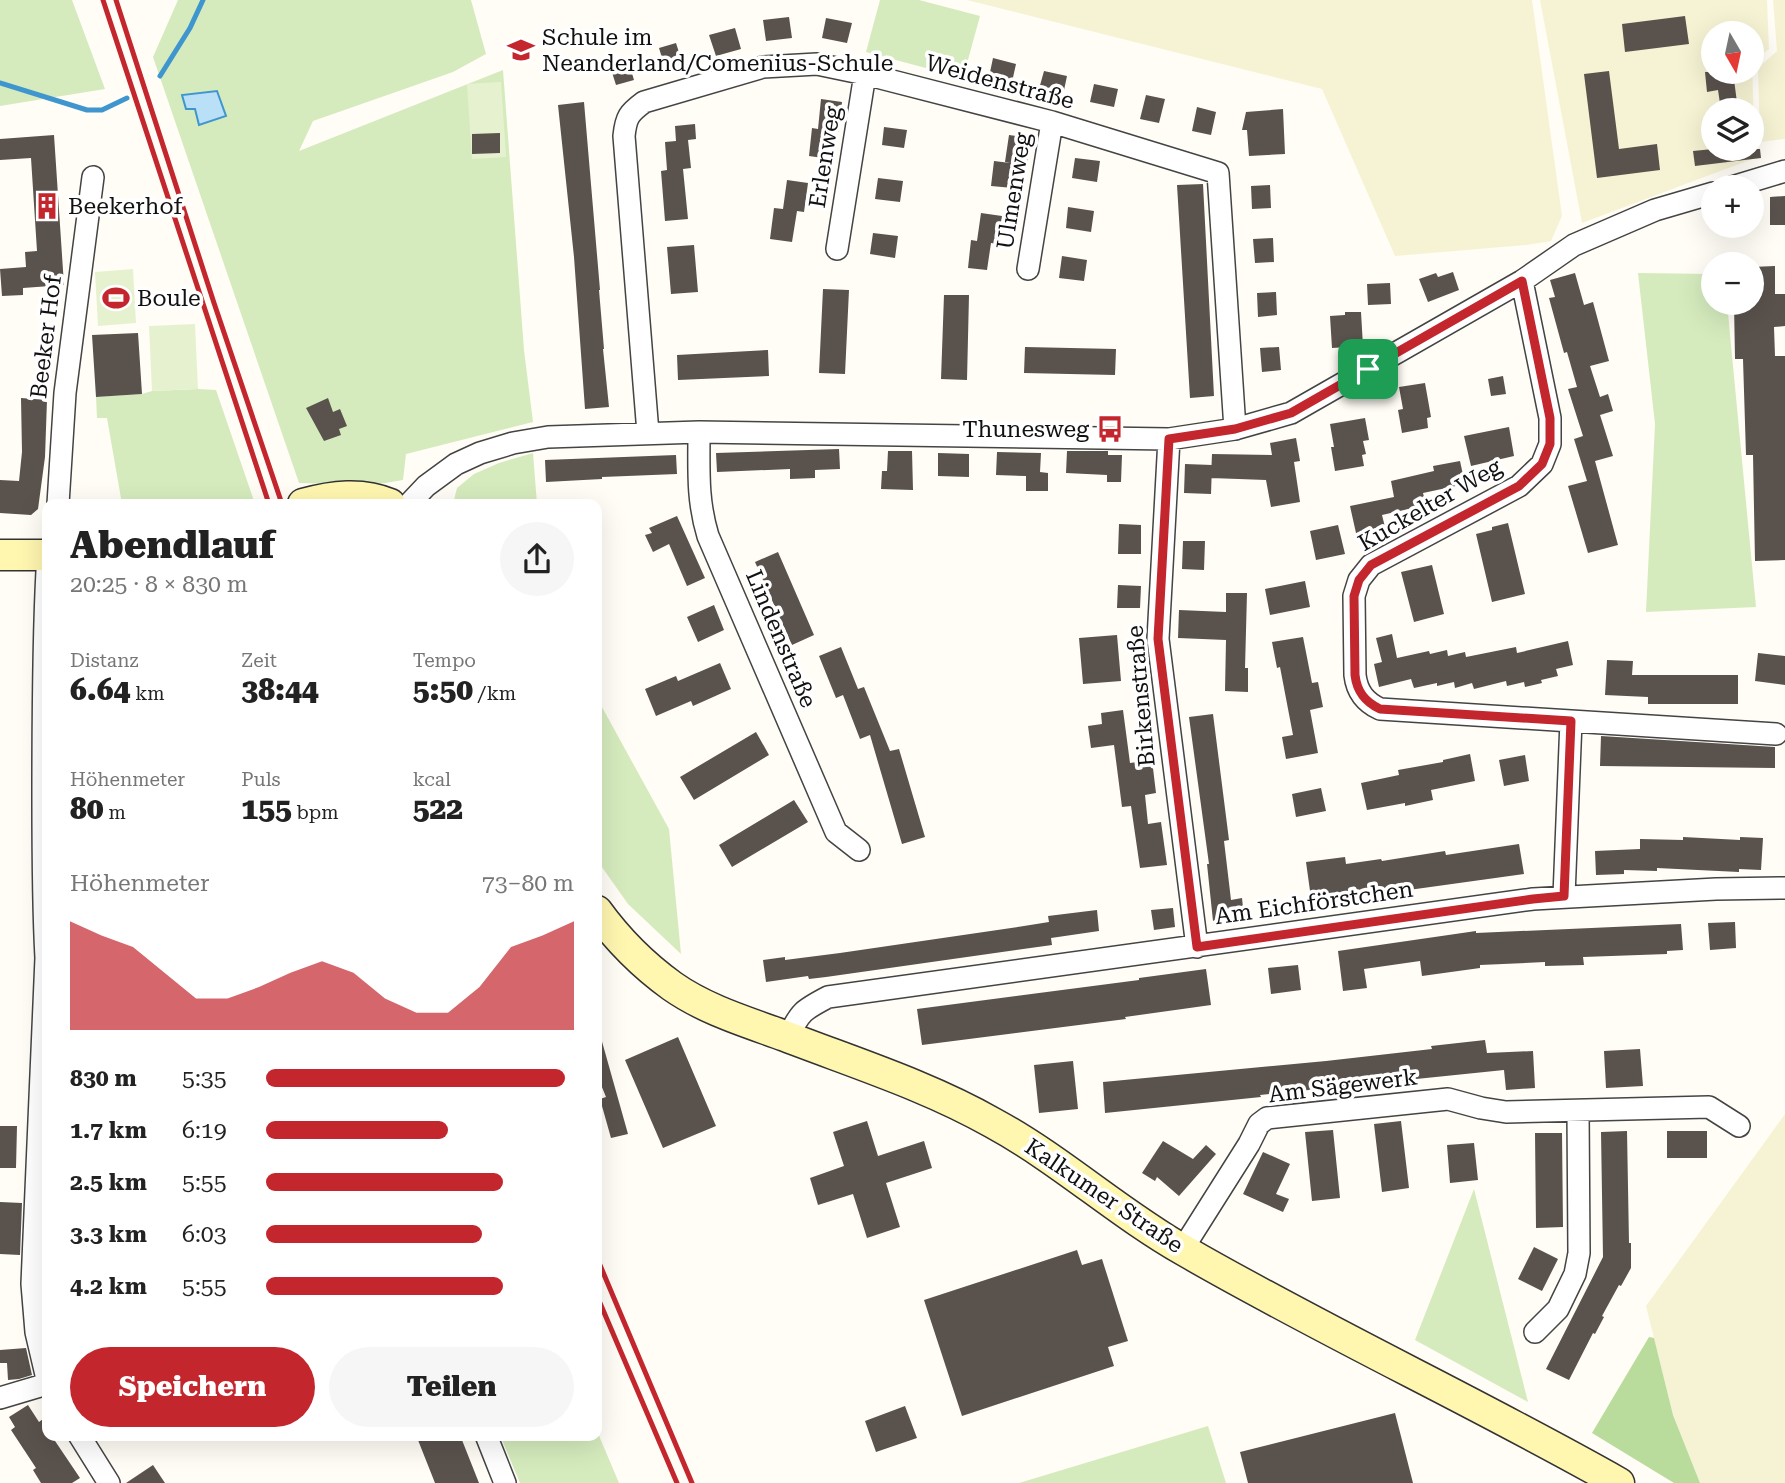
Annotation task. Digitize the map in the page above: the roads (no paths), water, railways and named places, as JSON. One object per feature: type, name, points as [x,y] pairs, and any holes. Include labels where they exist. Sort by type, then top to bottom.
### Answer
[{"type":"main road","points":[[324,499],[353,496],[372,499]]},
{"type":"main road","points":[[0,555],[42,555]]},
{"type":"main road","name":"Kalkumer Straße","points":[[602,918],[633,953],[674,987],[721,1012],[929,1091],[993,1123],[1050,1158],[1182,1250],[1543,1440],[1619,1483]]},
{"type":"street","name":"Weidenstraße","points":[[648,433],[625,122],[631,112],[644,103],[763,67],[817,64],[1052,122],[1218,173],[1235,429]]},
{"type":"street","name":"Erlenweg","points":[[836,249],[865,74]]},
{"type":"street","name":"Ulmenweg","points":[[1028,269],[1052,122]]},
{"type":"street","points":[[1764,177],[1785,171]]},
{"type":"street","name":"Beeker Hof","points":[[58,499],[65,393],[93,177]]},
{"type":"street","points":[[414,499],[426,486],[456,464],[480,453],[513,443],[548,438],[699,432],[1169,439],[1235,429],[1291,413],[1522,281],[1574,245],[1655,210],[1701,197]]},
{"type":"street","name":"Kuckelter Weg","points":[[1522,281],[1550,418],[1550,444],[1542,464],[1519,486],[1387,555],[1371,565],[1359,580],[1354,596],[1356,683],[1364,699],[1380,709],[1776,734]]},
{"type":"street","name":"Lindenstraße","points":[[699,432],[699,493],[708,536],[836,832],[859,850]]},
{"type":"street","name":"Birkenstraße","points":[[1169,439],[1158,639],[1197,947]]},
{"type":"street","points":[[1564,896],[1571,721]]},
{"type":"street","name":"Am Eichförstchen","points":[[788,1037],[806,1008],[828,998],[1533,899],[1785,888]]},
{"type":"street","points":[[42,1067],[32,1284],[36,1332],[42,1359]]},
{"type":"street","name":"Am Sägewerk","points":[[1182,1250],[1259,1124],[1267,1118],[1448,1099],[1506,1112],[1709,1107],[1739,1126]]},
{"type":"street","points":[[1535,1332],[1558,1309],[1574,1274],[1579,1254],[1578,1111]]},
{"type":"street","points":[[0,1398],[42,1384]]},
{"type":"street","points":[[83,1441],[109,1483]]},
{"type":"street","points":[[488,1441],[505,1483]]},
{"type":"water","points":[[217,91],[226,116],[199,125],[195,109],[186,109],[182,95]]},
{"type":"waterway","points":[[160,76],[190,28],[203,0]]},
{"type":"waterway","points":[[0,83],[87,110],[102,110],[127,98]]},
{"type":"railway","points":[[103,0],[267,499]]},
{"type":"railway","points":[[116,0],[280,499]]},
{"type":"railway","points":[[602,1270],[692,1483]]},
{"type":"railway","points":[[602,1308],[677,1483]]},
{"type":"place","name":"Schule im Neanderland/Comenius-Schule","points":[[521,50]]},
{"type":"place","name":"Beekerhof","points":[[47,206]]},
{"type":"place","name":"Boule","points":[[116,298]]},
{"type":"place","name":"Thunesweg","points":[[1110,429]]}]
